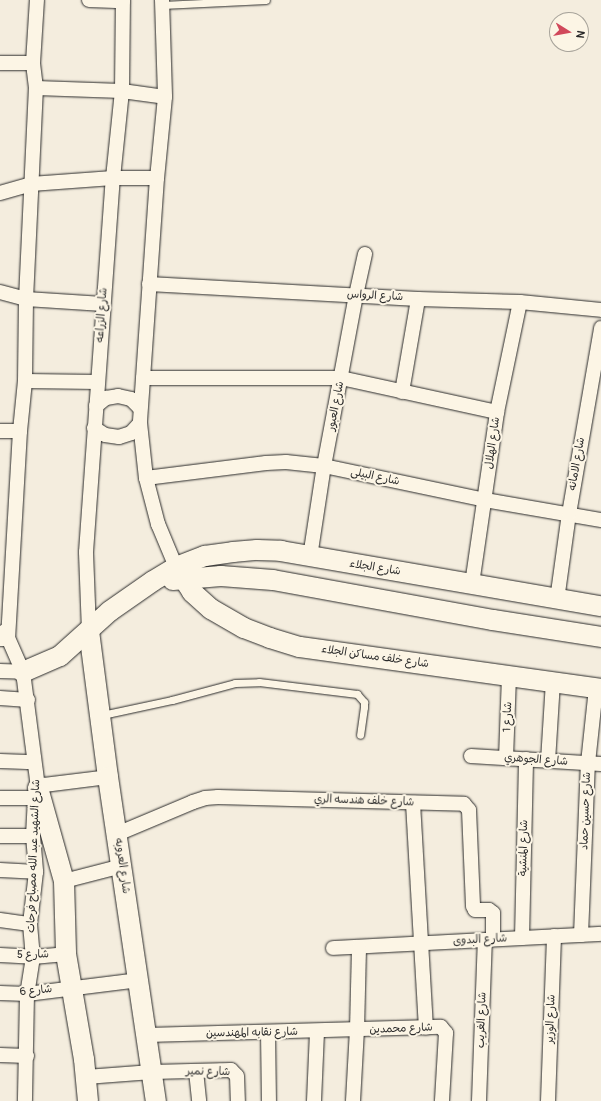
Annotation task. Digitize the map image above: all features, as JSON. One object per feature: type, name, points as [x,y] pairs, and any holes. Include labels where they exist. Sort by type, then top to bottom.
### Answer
[{"type":"street","points":[[4,639],[25,381],[26,299],[36,88],[33,63],[37,0]]},
{"type":"street","points":[[89,0],[123,1]]},
{"type":"street","name":"شارع الزراعه","points":[[89,631],[86,552],[103,304],[113,178],[122,92],[123,1]]},
{"type":"street","points":[[162,2],[165,97],[157,178],[140,423],[146,478],[158,524],[179,573]]},
{"type":"street","points":[[0,63],[33,63]]},
{"type":"street","points":[[36,88],[122,92],[165,97]]},
{"type":"street","points":[[0,193],[32,184],[113,178],[157,178]]},
{"type":"street","name":"شارع العبور","points":[[310,557],[324,466],[365,254]]},
{"type":"street","name":"شارع الرواس","points":[[149,284],[418,299],[520,302],[601,310]]},
{"type":"street","points":[[0,292],[26,299],[103,304]]},
{"type":"street","points":[[402,392],[418,299]]},
{"type":"street","name":"شارع الهلال","points":[[472,584],[497,412],[520,302]]},
{"type":"street","name":"شارع الامانه","points":[[557,600],[569,514],[601,328]]},
{"type":"street","points":[[142,378],[341,378],[497,412]]},
{"type":"street","points":[[25,381],[98,382]]},
{"type":"street","points":[[96,406],[106,398],[118,396],[131,399],[140,408]]},
{"type":"street","points":[[94,428],[105,435],[118,437],[131,433],[140,423]]},
{"type":"street","points":[[0,431],[20,432]]},
{"type":"street","name":"شارع البيلى","points":[[146,478],[266,463],[286,462],[324,466],[485,500],[601,520]]},
{"type":"street","name":"شارع الجلاء","points":[[23,672],[60,656],[110,612],[153,581],[179,573],[205,556],[257,550],[281,551],[557,600],[601,606]]},
{"type":"street","name":"شارع الجلاء","points":[[179,573],[273,580],[493,620],[601,637]]},
{"type":"street","name":"شارع خلف مساكن الجلاء","points":[[179,573],[192,592],[211,609],[244,628],[300,647],[509,677],[599,688]]},
{"type":"street","points":[[433,609],[441,604],[445,596],[444,586],[438,579]]},
{"type":"street","points":[[493,620],[488,612],[487,603],[492,595],[499,590]]},
{"type":"street","name":"شارع الشهيد عبد الله مصباح فرحات","points":[[0,617],[4,639],[23,672],[28,700],[36,793],[33,836],[36,872],[30,924],[33,957],[27,994],[25,1101]]},
{"type":"street","name":"شارع العروبه","points":[[89,631],[108,777],[156,1101]]},
{"type":"street","points":[[0,671],[23,672]]},
{"type":"street","name":"شارع 1","points":[[506,758],[509,677]]},
{"type":"street","points":[[548,760],[552,682]]},
{"type":"street","name":"شارع حسين حماد","points":[[581,935],[599,688]]},
{"type":"street","points":[[0,698],[28,700]]},
{"type":"street","name":"شارع الجوهري","points":[[471,756],[594,764]]},
{"type":"street","name":"شارع المنشية","points":[[522,938],[526,759]]},
{"type":"street","points":[[0,761],[34,762]]},
{"type":"street","points":[[0,798],[36,793],[44,785],[108,777]]},
{"type":"street","points":[[36,793],[64,881],[66,954],[86,1077],[88,1101]]},
{"type":"street","name":"شارع خلف هندسه الري","points":[[117,834],[205,798],[218,797],[461,804],[467,806],[469,810],[473,906],[475,910],[490,910],[493,913],[489,939]]},
{"type":"street","points":[[413,803],[426,1028]]},
{"type":"street","points":[[0,836],[33,836]]},
{"type":"street","points":[[64,881],[122,866]]},
{"type":"street","points":[[0,870],[36,872]]},
{"type":"street","points":[[0,920],[30,924]]},
{"type":"street","name":"شارع البدوى","points":[[333,948],[601,934]]},
{"type":"street","name":"شارع الوزير","points":[[548,1101],[554,936]]},
{"type":"street","name":"شارع الغريب","points":[[479,1101],[489,939]]},
{"type":"street","points":[[353,1101],[357,1030],[358,947]]},
{"type":"street","name":"شارع 5","points":[[0,955],[33,957],[66,954]]},
{"type":"street","name":"شارع 6","points":[[0,993],[27,994],[72,987],[139,980]]},
{"type":"street","name":"شارع محمدين","points":[[357,1030],[442,1027],[446,1033],[442,1101]]},
{"type":"street","name":"شارع نقابه المهندسين","points":[[147,1035],[357,1030]]},
{"type":"street","points":[[314,1101],[317,1031]]},
{"type":"street","points":[[268,1032],[270,1101]]},
{"type":"street","points":[[0,1055],[27,1056]]},
{"type":"street","name":"شارع نمير","points":[[86,1077],[152,1072],[232,1070],[236,1072],[238,1101]]},
{"type":"street","points":[[196,1071],[199,1101]]},
{"type":"lane","points":[[162,2],[266,0]]},
{"type":"lane","points":[[100,715],[178,699],[235,683],[259,682],[357,694],[364,702],[360,735]]}]
